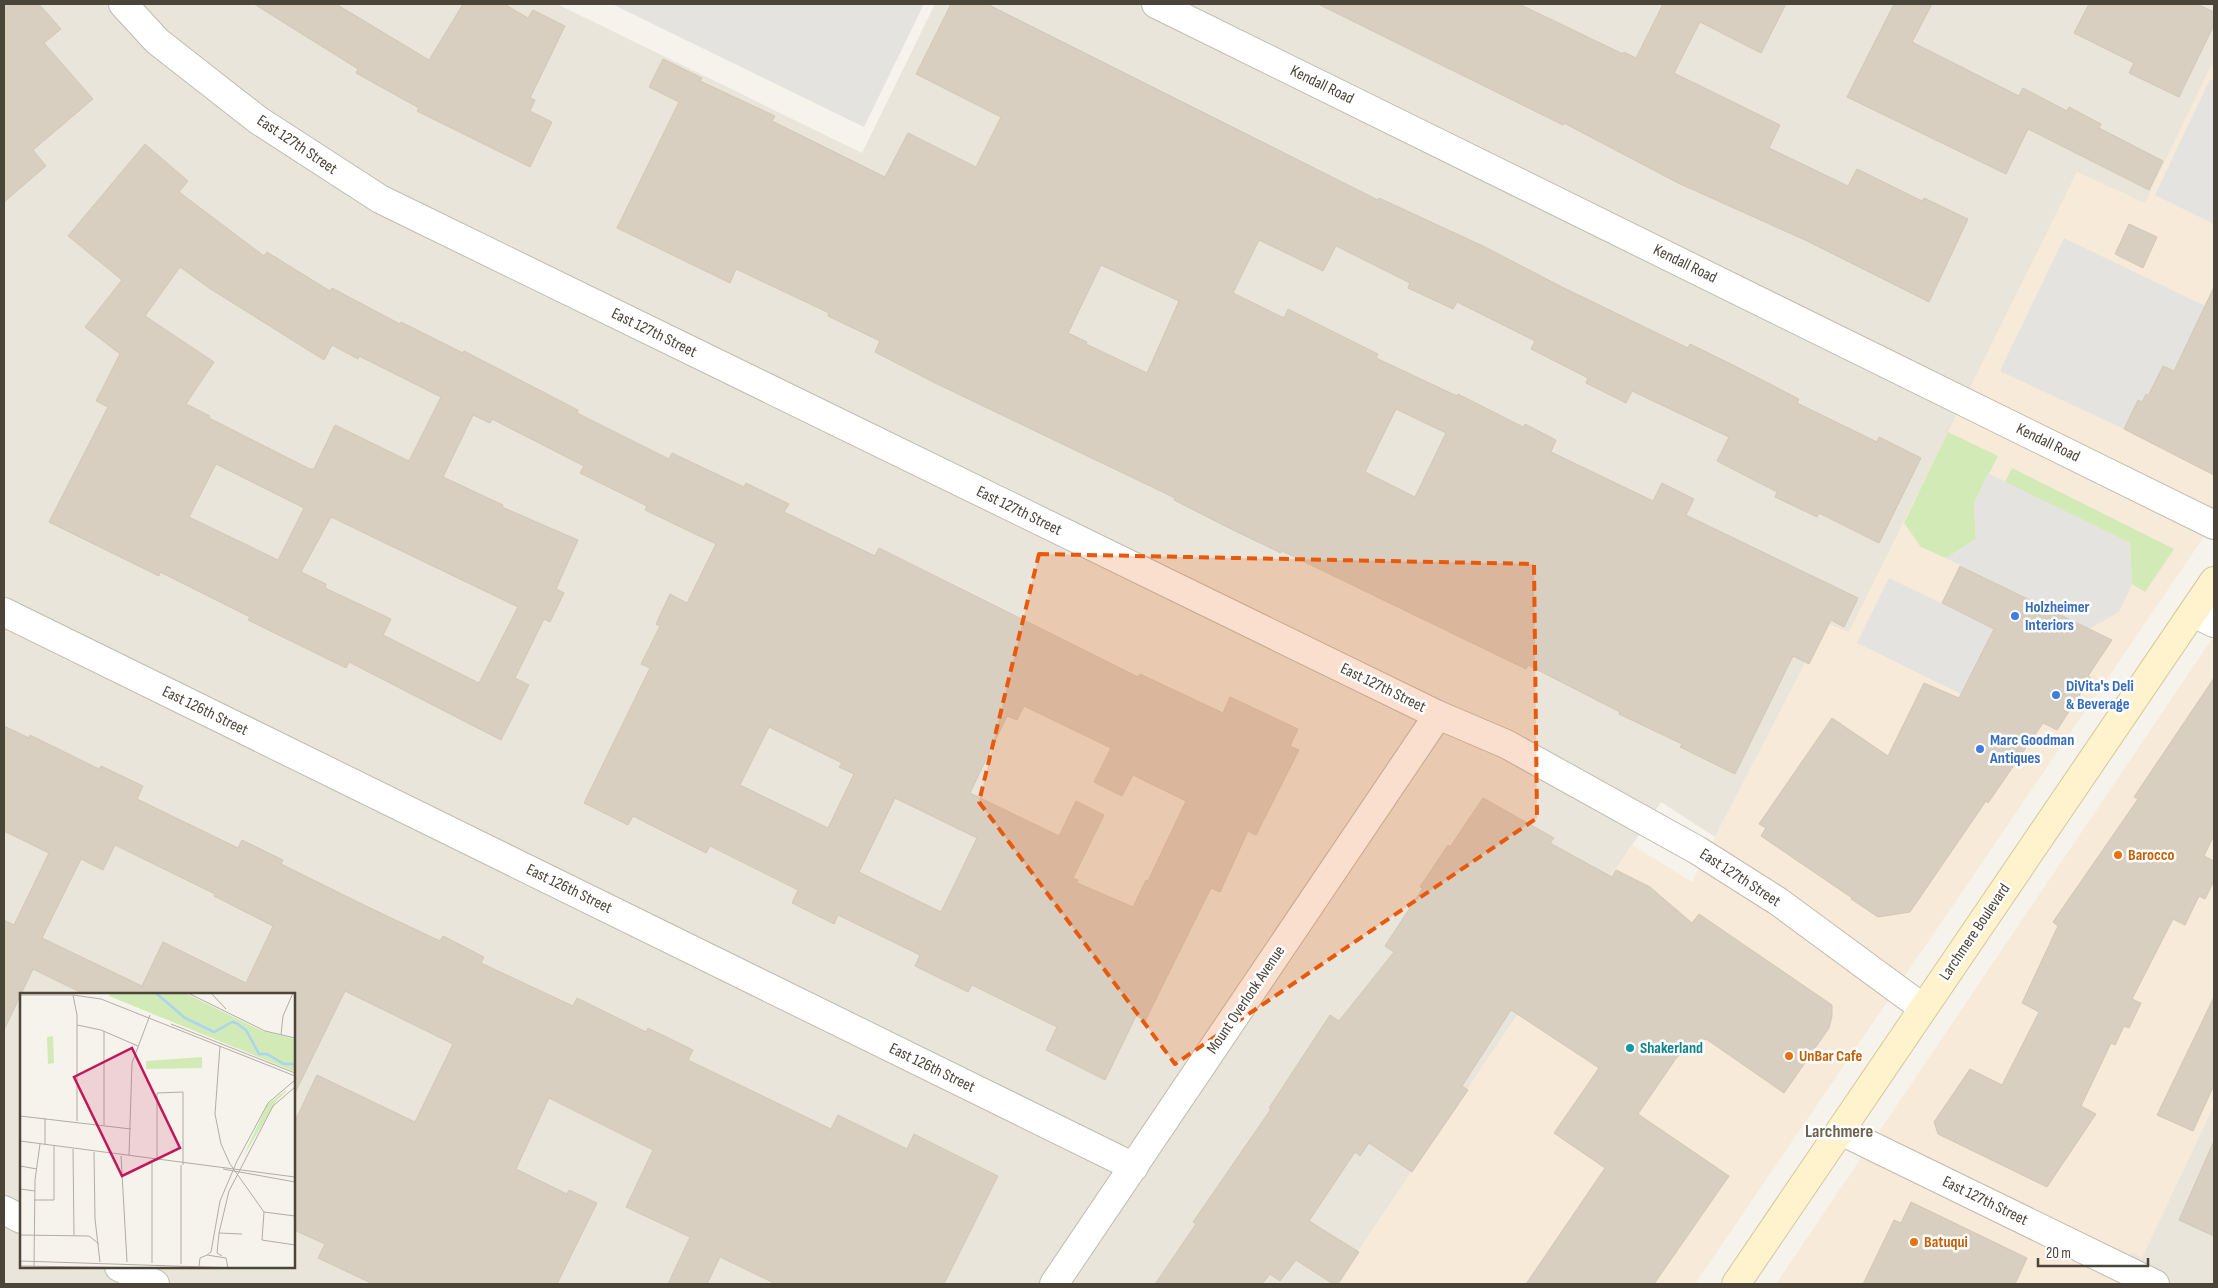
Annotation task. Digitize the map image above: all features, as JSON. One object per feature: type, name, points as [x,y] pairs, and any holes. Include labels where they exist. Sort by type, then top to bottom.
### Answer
[{"type":"main road","name":"Larchmere Boulevard","points":[[1736,1284],[1923,1008],[2203,618],[2214,581]]},
{"type":"street","name":"East 127th Street","points":[[123,4],[157,41],[258,120],[380,199],[1438,715],[1506,744],[1697,850],[1779,902],[1923,1008]]},
{"type":"street","name":"Kendall Road","points":[[1156,4],[2214,525]]},
{"type":"street","name":"East 126th Street","points":[[4,612],[1134,1167]]},
{"type":"street","name":"Mount Overlook Avenue","points":[[1054,1284],[1438,715]]},
{"type":"street","name":"East 127th Street","points":[[1841,1131],[2155,1284]]},
{"type":"street","points":[[4,1210],[20,1218]]},
{"type":"street","points":[[121,1268],[154,1284]]},
{"type":"highlighted area","points":[[1039,554],[1534,564],[1537,818],[1175,1064],[979,802]]},
{"type":"shaded area","points":[[4,4],[557,4],[862,153],[935,4],[2214,4],[2214,60],[2145,204],[2077,172],[1849,633],[1826,623],[1715,837],[1661,802],[1336,1284],[4,1284]]},
{"type":"shaded area","points":[[612,4],[924,4],[864,127]]},
{"type":"shaded area","points":[[2214,60],[2214,522],[1695,1284],[1336,1284],[1632,845],[1692,882],[1826,623],[1849,632],[2077,172],[2145,203]]},
{"type":"shaded area","points":[[2210,79],[2214,81],[2214,224],[2155,195]]},
{"type":"shaded area","points":[[2064,238],[2205,306],[2174,371],[2163,366],[2148,396],[2146,395],[2142,402],[2138,400],[2124,429],[2000,371]]},
{"type":"shaded area","points":[[1988,473],[2130,543],[2132,584],[2119,612],[2089,629],[1946,558],[1976,539],[1974,503]]},
{"type":"shaded area","points":[[1889,578],[1994,629],[1961,694],[1857,643]]},
{"type":"shaded area","points":[[2214,636],[2214,1105],[2142,1258],[2131,1252],[2116,1284],[1776,1284]]},
{"type":"shaded area","points":[[2214,1105],[2214,1284],[2116,1284],[2131,1252],[2142,1257]]},
{"type":"green space","points":[[1948,432],[1998,456],[1974,503],[1976,539],[1946,558],[1921,547],[1904,523]]},
{"type":"green space","points":[[2012,468],[2174,549],[2145,592],[2132,584],[2130,543],[2005,482]]},
{"type":"building","points":[[4,4],[39,4],[61,29],[44,43],[93,99],[33,150],[46,166],[4,202]]},
{"type":"building","points":[[254,4],[336,4],[429,60],[463,4],[504,4],[528,18],[533,10],[565,26],[530,98],[535,100],[530,111],[552,122],[530,167],[417,111],[419,108],[356,73],[358,69]]},
{"type":"building","points":[[951,4],[987,4],[1378,200],[1379,198],[1483,246],[1562,287],[1688,348],[1690,344],[1799,399],[1797,403],[1877,442],[1879,437],[1921,458],[1879,543],[1819,513],[1817,517],[1775,497],[1777,492],[1717,461],[1729,437],[1632,391],[1626,403],[1586,383],[1588,378],[1531,349],[1535,341],[1457,302],[1453,309],[1408,288],[1410,283],[1336,246],[1323,271],[1259,240],[1233,293],[1284,318],[1288,309],[1378,354],[1376,358],[1457,396],[1458,394],[1523,427],[1525,424],[1556,440],[1551,452],[1653,501],[1662,483],[1694,499],[1686,515],[1858,598],[1844,627],[1831,620],[1809,664],[1793,656],[1735,774],[1680,747],[1682,744],[1619,714],[1620,712],[1528,665],[1526,669],[1282,551],[1281,553],[1174,500],[1175,498],[933,382],[875,352],[880,341],[828,316],[829,313],[736,269],[730,283],[617,228],[679,102],[649,87],[663,59],[702,78],[700,81],[775,116],[772,121],[885,177],[908,133],[976,167],[1001,117],[916,74]],"holes":[[[1101,265],[1179,301],[1147,373],[1086,344],[1087,342],[1068,333]],[[1396,409],[1446,433],[1415,497],[1365,472]]]},
{"type":"building","points":[[1318,4],[1519,4],[1623,54],[1624,52],[1636,58],[1663,4],[1786,4],[1761,53],[1700,22],[1674,73],[1780,125],[1769,148],[1848,186],[1857,169],[1922,201],[1924,198],[1968,219],[1929,302],[1805,240],[1678,183],[1564,123],[1563,125]]},
{"type":"building","points":[[1894,4],[1932,4],[1912,42],[2019,96],[2023,88],[2067,111],[2069,107],[2101,124],[2099,128],[2163,161],[2149,190],[2028,129],[2006,174],[1847,97]]},
{"type":"building","points":[[2089,4],[2197,4],[2214,12],[2214,25],[2179,97],[2129,73],[2134,63],[2074,33]]},
{"type":"building","points":[[145,144],[188,181],[179,192],[264,256],[267,252],[330,291],[332,288],[400,324],[401,322],[463,353],[464,351],[578,410],[577,413],[669,459],[672,453],[744,487],[746,483],[789,504],[784,512],[875,556],[879,548],[1138,677],[1140,674],[1223,713],[1230,697],[1298,729],[1290,746],[1299,750],[1256,835],[1248,831],[1220,892],[1211,888],[1145,1021],[1136,1016],[1105,1080],[1046,1050],[1057,1027],[972,985],[968,992],[915,966],[920,955],[838,915],[834,924],[792,903],[798,890],[710,846],[706,853],[633,816],[628,825],[584,803],[650,668],[641,664],[660,626],[656,624],[670,594],[687,603],[716,544],[645,510],[647,506],[580,473],[584,466],[492,419],[490,423],[473,415],[443,477],[503,505],[502,507],[578,540],[556,589],[564,593],[550,622],[544,619],[515,678],[529,685],[501,740],[349,662],[346,668],[248,620],[250,617],[160,572],[159,576],[49,522],[108,407],[96,401],[120,354],[85,327],[122,280],[68,236]],"holes":[[[180,267],[209,288],[324,360],[332,345],[358,359],[359,356],[441,397],[409,461],[335,425],[314,469],[310,469],[209,418],[210,416],[186,404],[214,362],[145,316]],[[216,464],[304,508],[278,560],[189,517]],[[331,517],[518,607],[479,683],[383,635],[391,619],[325,588],[326,584],[301,572]],[[1024,706],[1111,748],[1094,782],[1122,796],[1133,775],[1186,801],[1148,881],[1146,880],[1133,907],[1077,883],[1078,880],[1073,878],[1104,815],[1076,801],[1059,836],[970,793],[1007,716],[1017,720]],[[769,727],[842,763],[839,767],[854,774],[828,828],[740,785]],[[895,798],[977,838],[941,912],[859,872]]]},
{"type":"building","points":[[2129,224],[2157,237],[2143,268],[2115,254]]},
{"type":"building","points":[[2214,287],[2214,475],[2124,429],[2138,400],[2142,402],[2146,394],[2148,396],[2163,366],[2174,371]]},
{"type":"building","points":[[1960,566],[2112,640],[2088,676],[2091,678],[2057,730],[2043,723],[1988,803],[1986,801],[1910,912],[1878,917],[1761,836],[1766,828],[1759,824],[1832,718],[1888,756],[1924,683],[1959,698],[1994,629],[1942,603]]},
{"type":"building","points":[[2214,678],[2214,835],[2204,856],[2214,861],[2214,881],[2205,899],[2199,896],[2185,925],[2173,919],[2132,999],[2141,1003],[2129,1028],[2124,1026],[2115,1045],[2111,1043],[2081,1106],[2096,1114],[2047,1187],[1938,1134],[1934,1122],[1970,1069],[2002,1085],[2039,1012],[2022,1003],[2058,926],[2053,922],[2138,799],[2134,797]]},
{"type":"building","points":[[4,726],[29,738],[30,735],[99,769],[101,766],[143,786],[137,799],[238,848],[242,840],[283,860],[281,864],[368,907],[440,941],[443,936],[484,957],[481,963],[573,1006],[577,998],[646,1032],[648,1028],[693,1050],[688,1060],[831,1129],[838,1115],[907,1149],[914,1134],[998,1176],[944,1284],[776,1284],[720,1257],[707,1284],[668,1284],[690,1237],[626,1207],[653,1150],[549,1098],[516,1169],[567,1194],[569,1190],[597,1203],[557,1284],[373,1284],[318,1258],[325,1244],[295,1230],[295,1121],[317,1075],[415,1122],[453,1044],[345,991],[295,1093],[295,993],[82,993],[33,969],[4,1030],[4,920],[14,925],[49,853],[4,831]],"holes":[[[115,845],[215,894],[214,896],[273,926],[246,983],[163,942],[142,986],[42,938],[81,859],[103,870]]]},
{"type":"building","points":[[1483,798],[1554,838],[1550,843],[1612,877],[1616,870],[1650,887],[1692,923],[1699,914],[1832,1005],[1829,1028],[1784,1093],[1706,1039],[1677,1057],[1638,1114],[1729,1176],[1654,1284],[1526,1284],[1605,1168],[1554,1133],[1599,1068],[1511,1010],[1462,1086],[1468,1090],[1412,1172],[1369,1143],[1360,1156],[1355,1152],[1309,1221],[1359,1252],[1338,1284],[1333,1284],[1296,1260],[1280,1281],[1270,1274],[1262,1284],[1155,1284],[1196,1224],[1193,1222],[1271,1109],[1269,1108],[1330,1015],[1339,1021],[1394,952],[1385,946],[1423,888],[1420,887]]},
{"type":"building","points":[[2214,997],[2214,1085],[2193,1131],[2157,1115]]},
{"type":"building","points":[[2214,1141],[2214,1236],[2179,1220]]},
{"type":"building","points":[[1911,1202],[2027,1258],[2015,1284],[1863,1284],[1894,1220],[1901,1223]]},
{"type":"place","name":"Holzheimer Interiors","points":[[2015,616]]},
{"type":"place","name":"DiVita's Deli & Beverage","points":[[2056,695]]},
{"type":"place","name":"Marc Goodman Antiques","points":[[1980,749]]},
{"type":"place","name":"Barocco","points":[[2118,855]]},
{"type":"place","name":"Shakerland","points":[[1630,1048]]},
{"type":"place","name":"UnBar Cafe","points":[[1789,1056]]},
{"type":"place","name":"Batuqui","points":[[1914,1242]]},
{"type":"district","name":"Larchmere","points":[[1839,1131]]}]
